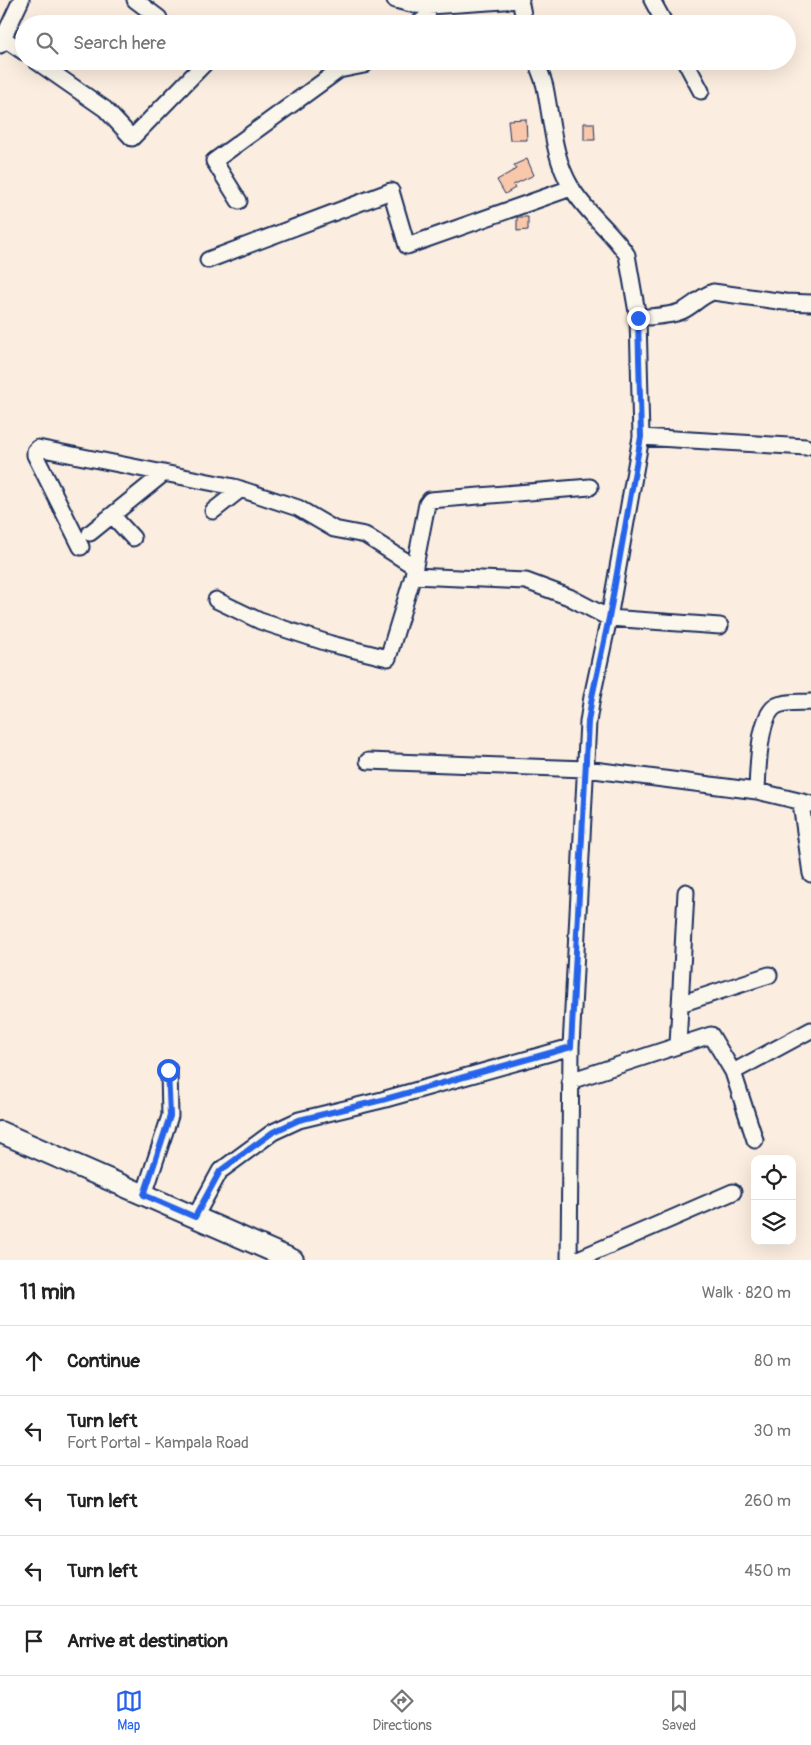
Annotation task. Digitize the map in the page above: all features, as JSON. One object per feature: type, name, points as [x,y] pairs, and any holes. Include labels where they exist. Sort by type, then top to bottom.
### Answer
[{"type":"main road","points":[[0,1132],[293,1260]]},
{"type":"street","points":[[15,48],[2,41],[20,0]]},
{"type":"street","points":[[135,0],[155,15]]},
{"type":"street","points":[[395,0],[429,6],[520,0],[523,15]]},
{"type":"street","points":[[652,0],[660,15]]},
{"type":"street","points":[[427,15],[429,6]]},
{"type":"street","points":[[49,70],[105,109],[132,138],[198,70]]},
{"type":"street","points":[[239,201],[214,162],[339,70]]},
{"type":"street","points":[[539,70],[544,85],[560,164],[571,188],[591,215],[622,246],[627,255],[638,318],[641,437],[609,618],[588,722],[571,1047],[569,1260]]},
{"type":"street","points":[[690,70],[701,91]]},
{"type":"street","points":[[208,260],[391,191],[407,246],[571,188]]},
{"type":"street","points":[[638,318],[674,314],[684,310],[705,294],[713,292],[785,302],[811,303]]},
{"type":"street","points":[[641,437],[806,447]]},
{"type":"street","points":[[81,547],[35,455],[35,451],[38,448],[241,489],[298,508],[334,529],[365,535],[414,572],[526,581],[569,597],[609,618],[720,626]]},
{"type":"street","points":[[90,532],[163,474]]},
{"type":"street","points":[[216,600],[260,621],[331,644],[388,658],[414,572],[427,504],[430,500],[590,487]]},
{"type":"street","points":[[213,511],[241,489]]},
{"type":"street","points":[[112,515],[133,538]]},
{"type":"street","points":[[757,791],[760,742],[768,714],[776,706],[783,704],[811,702]]},
{"type":"street","points":[[368,761],[586,769],[757,791],[806,804],[811,874]]},
{"type":"street","points":[[678,1046],[686,892]]},
{"type":"street","points":[[680,1004],[768,975]]},
{"type":"street","points":[[733,1072],[811,1030]]},
{"type":"street","points":[[570,1081],[711,1035],[733,1072],[755,1140]]},
{"type":"street","points":[[195,1217],[220,1171],[273,1132],[299,1120],[382,1100],[571,1047]]},
{"type":"street","points":[[144,1195],[170,1116],[168,1070]]},
{"type":"street","points":[[576,1260],[733,1192]]},
{"type":"building","points":[[526,119],[527,140],[510,140],[508,120]]},
{"type":"building","points":[[584,123],[594,123],[595,140],[584,140]]},
{"type":"building","points":[[527,159],[534,175],[513,185],[515,188],[505,194],[497,180],[516,169],[514,165]]},
{"type":"building","points":[[517,217],[528,217],[528,230],[517,231]]},
{"type":"route","points":[[168,1070],[170,1116],[144,1195],[195,1217],[220,1171],[273,1132],[299,1120],[382,1100],[571,1047],[588,722],[609,618],[641,437],[638,318]]}]
